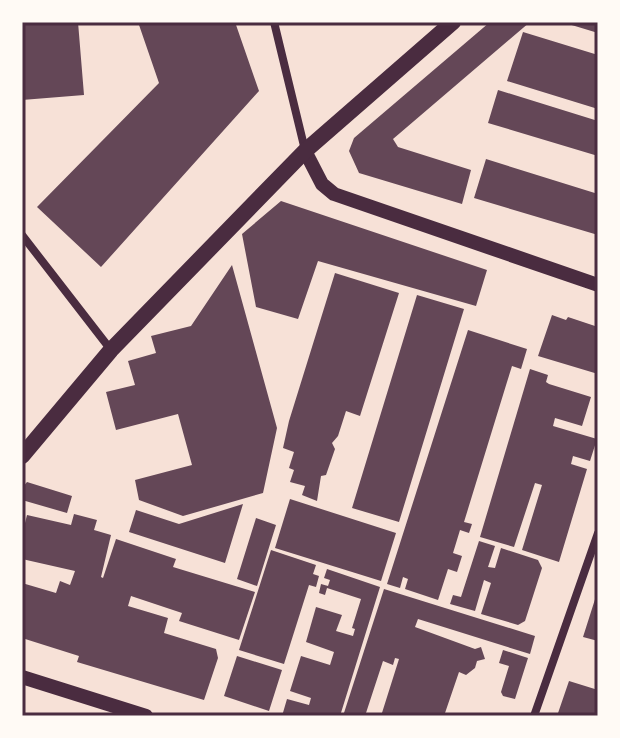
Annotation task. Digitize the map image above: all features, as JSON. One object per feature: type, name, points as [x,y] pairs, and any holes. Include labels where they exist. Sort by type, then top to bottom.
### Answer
[{"type":"main road","points":[[22,456],[111,350],[305,151],[453,22]]},
{"type":"street","points":[[274,22],[305,151],[322,184],[334,194],[598,285]]},
{"type":"street","points":[[22,235],[111,350]]},
{"type":"street","points":[[534,716],[598,533]]},
{"type":"street","points":[[22,677],[146,716]]},
{"type":"building","points":[[22,22],[78,22],[84,95],[22,100]]},
{"type":"building","points":[[138,22],[235,22],[259,91],[101,267],[37,207],[159,83]]},
{"type":"building","points":[[490,22],[530,22],[393,139],[398,147],[471,170],[462,204],[359,173],[349,151],[354,138]]},
{"type":"building","points":[[598,22],[598,33],[565,23]]},
{"type":"building","points":[[523,32],[598,55],[598,109],[507,81]]},
{"type":"building","points":[[498,90],[598,121],[598,156],[488,123]]},
{"type":"building","points":[[486,159],[598,194],[598,235],[474,198]]},
{"type":"building","points":[[281,201],[487,270],[476,306],[318,261],[298,319],[256,307],[242,234]]},
{"type":"building","points":[[232,265],[277,428],[263,493],[183,516],[139,500],[135,480],[192,465],[178,414],[116,430],[106,392],[135,385],[128,361],[156,353],[151,336],[191,326]]},
{"type":"building","points":[[335,273],[399,293],[360,416],[346,411],[338,436],[332,443],[335,449],[326,475],[321,476],[317,501],[302,495],[305,486],[290,482],[294,470],[289,468],[294,452],[283,448]]},
{"type":"building","points":[[417,295],[464,309],[399,522],[352,508]]},
{"type":"building","points":[[552,315],[598,327],[598,374],[538,356]]},
{"type":"building","points":[[468,330],[527,349],[521,369],[512,366],[464,522],[472,524],[469,533],[460,530],[453,553],[462,556],[457,572],[448,569],[438,600],[405,589],[408,579],[403,577],[400,588],[387,584]]},
{"type":"building","points":[[530,369],[548,375],[546,382],[549,384],[591,397],[582,426],[555,418],[553,426],[597,439],[590,461],[573,456],[571,464],[587,469],[559,562],[522,550],[542,485],[535,483],[514,547],[480,537]]},
{"type":"building","points":[[27,482],[72,496],[67,513],[22,500],[22,488]]},
{"type":"building","points":[[290,499],[396,533],[381,581],[275,548]]},
{"type":"building","points":[[243,504],[225,563],[129,532],[136,510],[179,524]]},
{"type":"building","points":[[74,514],[97,520],[94,530],[111,535],[103,578],[116,539],[176,559],[173,567],[255,592],[239,640],[179,621],[182,613],[131,596],[128,606],[168,618],[164,633],[216,649],[218,658],[204,700],[77,662],[79,656],[22,638],[22,583],[56,593],[60,581],[70,585],[75,571],[22,559],[22,535],[27,515],[71,525]]},
{"type":"building","points":[[256,518],[276,525],[257,586],[237,579]]},
{"type":"building","points":[[479,541],[495,546],[488,567],[495,568],[501,548],[538,560],[542,568],[525,621],[518,625],[481,614],[491,583],[484,580],[475,611],[450,604],[453,595],[461,597]]},
{"type":"building","points":[[271,550],[316,565],[313,574],[319,576],[316,587],[309,585],[284,664],[239,650]]},
{"type":"building","points":[[327,569],[380,587],[340,716],[282,716],[287,699],[309,705],[311,698],[290,691],[301,656],[330,665],[334,652],[306,642],[316,607],[342,615],[336,631],[353,636],[355,629],[352,628],[361,599],[327,588],[325,595],[319,593],[321,584],[328,586],[330,580],[324,578]]},
{"type":"building","points":[[384,589],[535,636],[530,654],[418,619],[415,627],[475,649],[481,647],[485,659],[477,661],[475,668],[466,675],[459,672],[445,713],[453,716],[381,716],[399,659],[395,658],[393,665],[383,661],[365,716],[343,716]]},
{"type":"building","points":[[598,593],[598,641],[583,637]]},
{"type":"building","points":[[503,650],[528,658],[515,699],[503,696],[501,692],[509,666],[499,663]]},
{"type":"building","points":[[237,656],[282,670],[269,711],[224,696]]},
{"type":"building","points":[[569,681],[598,690],[598,716],[557,716]]}]
